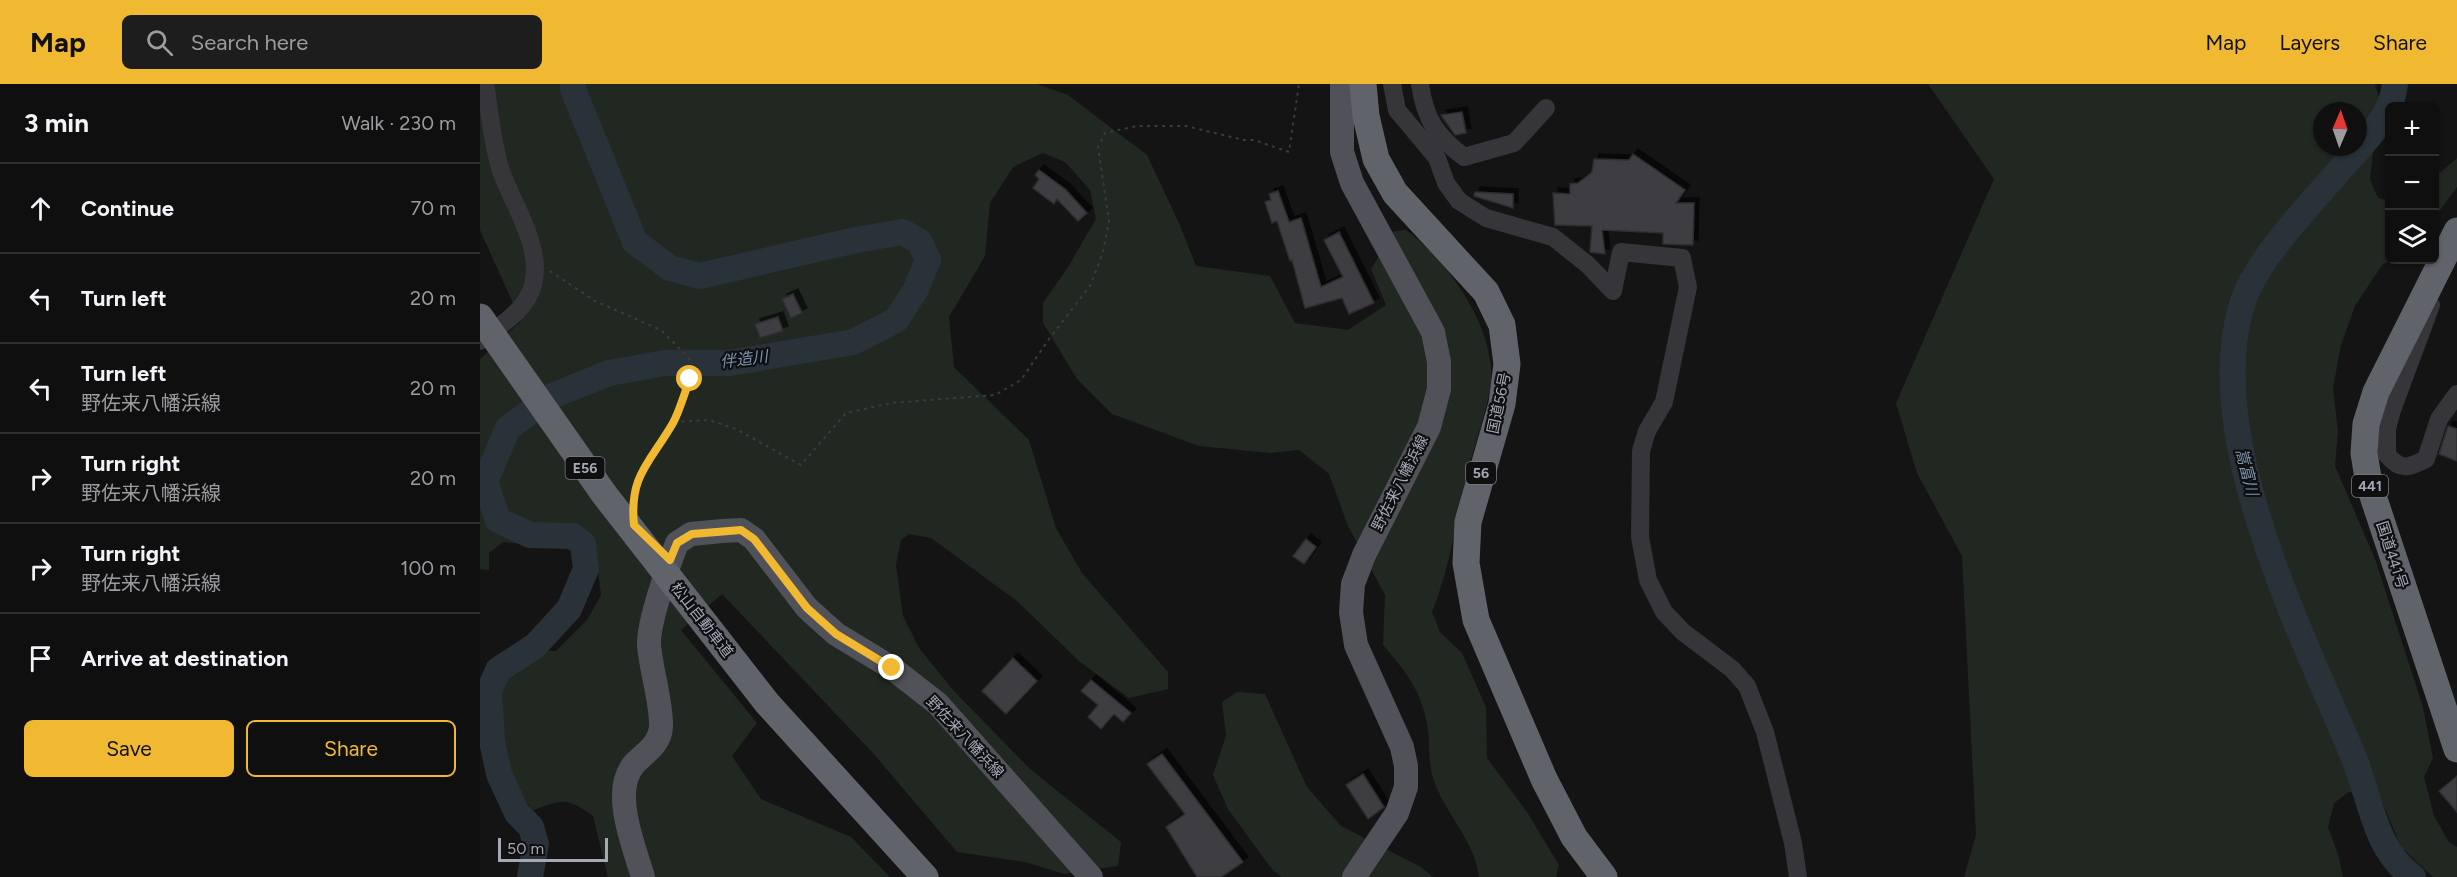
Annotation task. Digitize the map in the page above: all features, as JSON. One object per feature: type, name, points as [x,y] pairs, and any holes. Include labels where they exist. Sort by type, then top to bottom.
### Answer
[{"type":"highway","name":"国道56号","points":[[1363,84],[1366,116],[1376,159],[1395,194],[1486,292],[1502,325],[1507,364],[1502,404],[1468,522],[1466,563],[1476,620],[1544,779],[1574,837],[1604,877]]},
{"type":"highway","name":"国道441号","points":[[2457,231],[2376,392],[2366,424],[2364,453],[2369,484],[2457,749]]},
{"type":"highway","name":"松山自動車道","points":[[480,317],[604,495],[767,703],[925,877]]},
{"type":"main road","name":"野佐来八幡浜線","points":[[1342,84],[1342,152],[1352,183],[1432,332],[1439,362],[1439,389],[1429,427],[1364,555],[1353,584],[1351,612],[1356,645],[1402,747],[1406,766],[1406,787],[1397,813],[1354,877]]},
{"type":"main road","name":"野佐来八幡浜線","points":[[643,877],[625,813],[625,780],[634,765],[655,745],[661,728],[649,643],[652,624],[677,543],[692,534],[741,530],[754,539],[807,608],[836,634],[892,668],[938,704],[1091,877]]},
{"type":"street","points":[[480,341],[519,310],[533,286],[534,261],[530,243],[501,169],[485,84]]},
{"type":"street","points":[[1392,84],[1397,110],[1437,158],[1446,183],[1459,201],[1486,218],[1553,237],[1588,264],[1613,291],[1621,252],[1682,258],[1688,287],[1664,402],[1647,431],[1641,452],[1640,537],[1648,579],[1664,612],[1683,632],[1732,669],[1747,686],[1765,732],[1793,843],[1798,877]]},
{"type":"street","points":[[1420,84],[1429,120],[1445,142],[1464,157],[1514,143],[1546,108]]},
{"type":"street","points":[[2425,296],[2432,306],[2387,429],[2387,455],[2396,465],[2410,467],[2426,459],[2439,419],[2457,394]]},
{"type":"path","points":[[674,422],[709,420],[736,429],[801,465],[846,413],[891,403],[995,395],[1021,381],[1049,339],[1090,286],[1103,252],[1109,221],[1098,147],[1105,133],[1137,126],[1186,126],[1244,140],[1254,140],[1289,152],[1299,84]]},
{"type":"path","points":[[534,261],[595,301],[660,330],[689,358],[690,379],[674,422],[641,472],[632,503]]},
{"type":"shaded area","points":[[480,84],[1037,84],[1068,95],[1147,155],[1179,223],[1196,266],[1270,276],[1295,323],[1348,330],[1386,305],[1371,269],[1394,231],[1406,230],[1439,260],[1468,301],[1487,346],[1491,368],[1490,390],[1468,471],[1447,565],[1432,612],[1440,632],[1462,653],[1486,707],[1487,758],[1527,812],[1559,865],[1556,877],[1479,877],[1465,837],[1436,787],[1430,762],[1427,723],[1416,690],[1383,645],[1385,595],[1348,526],[1329,474],[1299,450],[1270,453],[1199,446],[1112,414],[1077,379],[1043,323],[1043,303],[1068,267],[1096,219],[1090,190],[1065,162],[1043,153],[1013,167],[990,203],[985,256],[949,317],[954,367],[1029,440],[1056,528],[1082,573],[1168,672],[1168,689],[1129,698],[1080,662],[1017,601],[931,538],[909,534],[901,540],[896,565],[903,616],[919,648],[954,691],[1030,769],[1121,842],[1118,866],[1064,874],[1025,862],[957,852],[872,752],[722,594],[681,630],[757,723],[732,756],[761,799],[851,837],[890,877],[608,877],[593,816],[564,802],[557,802],[532,811],[504,767],[492,673],[495,659],[515,649],[556,651],[587,620],[601,595],[597,563],[563,547],[503,542],[489,553],[489,570],[480,569],[480,359],[521,321],[480,230]]},
{"type":"shaded area","points":[[1928,84],[2375,84],[2379,98],[2370,180],[2378,198],[2385,200],[2385,263],[2355,306],[2341,345],[2333,388],[2338,431],[2335,466],[2375,559],[2423,707],[2433,758],[2424,777],[2434,816],[2449,842],[2457,847],[2457,877],[2433,877],[2401,847],[2381,799],[2349,792],[2334,803],[2328,827],[2338,854],[2343,877],[1964,877],[1976,835],[1962,556],[1917,473],[1896,403],[1994,179]]},
{"type":"shaded area","points":[[2457,158],[2457,187],[2439,212],[2439,210],[2439,174]]},
{"type":"shaded area","points":[[1237,692],[1265,694],[1307,787],[1341,826],[1421,867],[1433,877],[1281,877],[1271,868],[1228,809],[1213,775],[1226,736],[1222,702]]},
{"type":"building","points":[[1462,112],[1466,133],[1455,135],[1441,115]]},
{"type":"building","points":[[1633,154],[1685,190],[1676,203],[1694,203],[1693,245],[1663,244],[1663,233],[1602,230],[1605,254],[1590,252],[1592,226],[1555,225],[1553,193],[1570,194],[1570,184],[1578,183],[1592,172],[1594,159],[1629,160]]},
{"type":"building","points":[[1039,170],[1065,189],[1087,213],[1078,221],[1057,199],[1054,204],[1033,188],[1039,179],[1035,175]]},
{"type":"building","points":[[1278,191],[1289,222],[1301,218],[1321,287],[1343,277],[1324,240],[1339,232],[1374,303],[1349,314],[1342,298],[1305,308],[1292,260],[1290,261],[1277,221],[1272,223],[1265,202],[1271,200],[1269,194]]},
{"type":"building","points":[[1475,192],[1513,194],[1513,208],[1474,196]]},
{"type":"building","points":[[793,294],[802,313],[791,318],[782,299]]},
{"type":"building","points":[[778,317],[783,331],[760,338],[755,324]]},
{"type":"building","points":[[2448,426],[2457,429],[2457,461],[2439,454]]},
{"type":"building","points":[[1306,539],[1316,547],[1304,564],[1293,556]]},
{"type":"building","points":[[1013,658],[1037,681],[1006,714],[982,691]]},
{"type":"building","points":[[1091,680],[1131,713],[1123,722],[1114,714],[1101,729],[1088,717],[1098,705],[1081,691]]},
{"type":"building","points":[[1162,754],[1243,862],[1221,877],[1197,877],[1166,827],[1185,814],[1147,764]]},
{"type":"building","points":[[1363,774],[1384,807],[1368,819],[1346,785]]},
{"type":"building","points":[[2457,776],[2457,812],[2439,791]]},
{"type":"waterway","name":"伴造川","points":[[530,877],[536,844],[531,827],[517,813],[499,774],[492,741],[489,691],[498,670],[535,646],[569,609],[586,569],[583,544],[573,536],[530,535],[498,520],[485,482],[508,428],[552,396],[609,373],[665,363],[730,363],[853,342],[896,320],[915,291],[928,260],[920,242],[903,232],[856,240],[700,276],[670,268],[635,242],[573,89],[573,84]]},
{"type":"waterway","name":"嵩富川","points":[[2395,84],[2389,107],[2377,127],[2290,227],[2263,262],[2245,296],[2234,349],[2234,407],[2245,468],[2262,530],[2284,593],[2354,758],[2382,838],[2400,866],[2413,877]]},
{"type":"route","points":[[690,379],[674,422],[641,472],[632,503],[634,525],[670,560],[677,543],[692,534],[741,530],[754,539],[807,608],[836,634],[892,668]]}]
